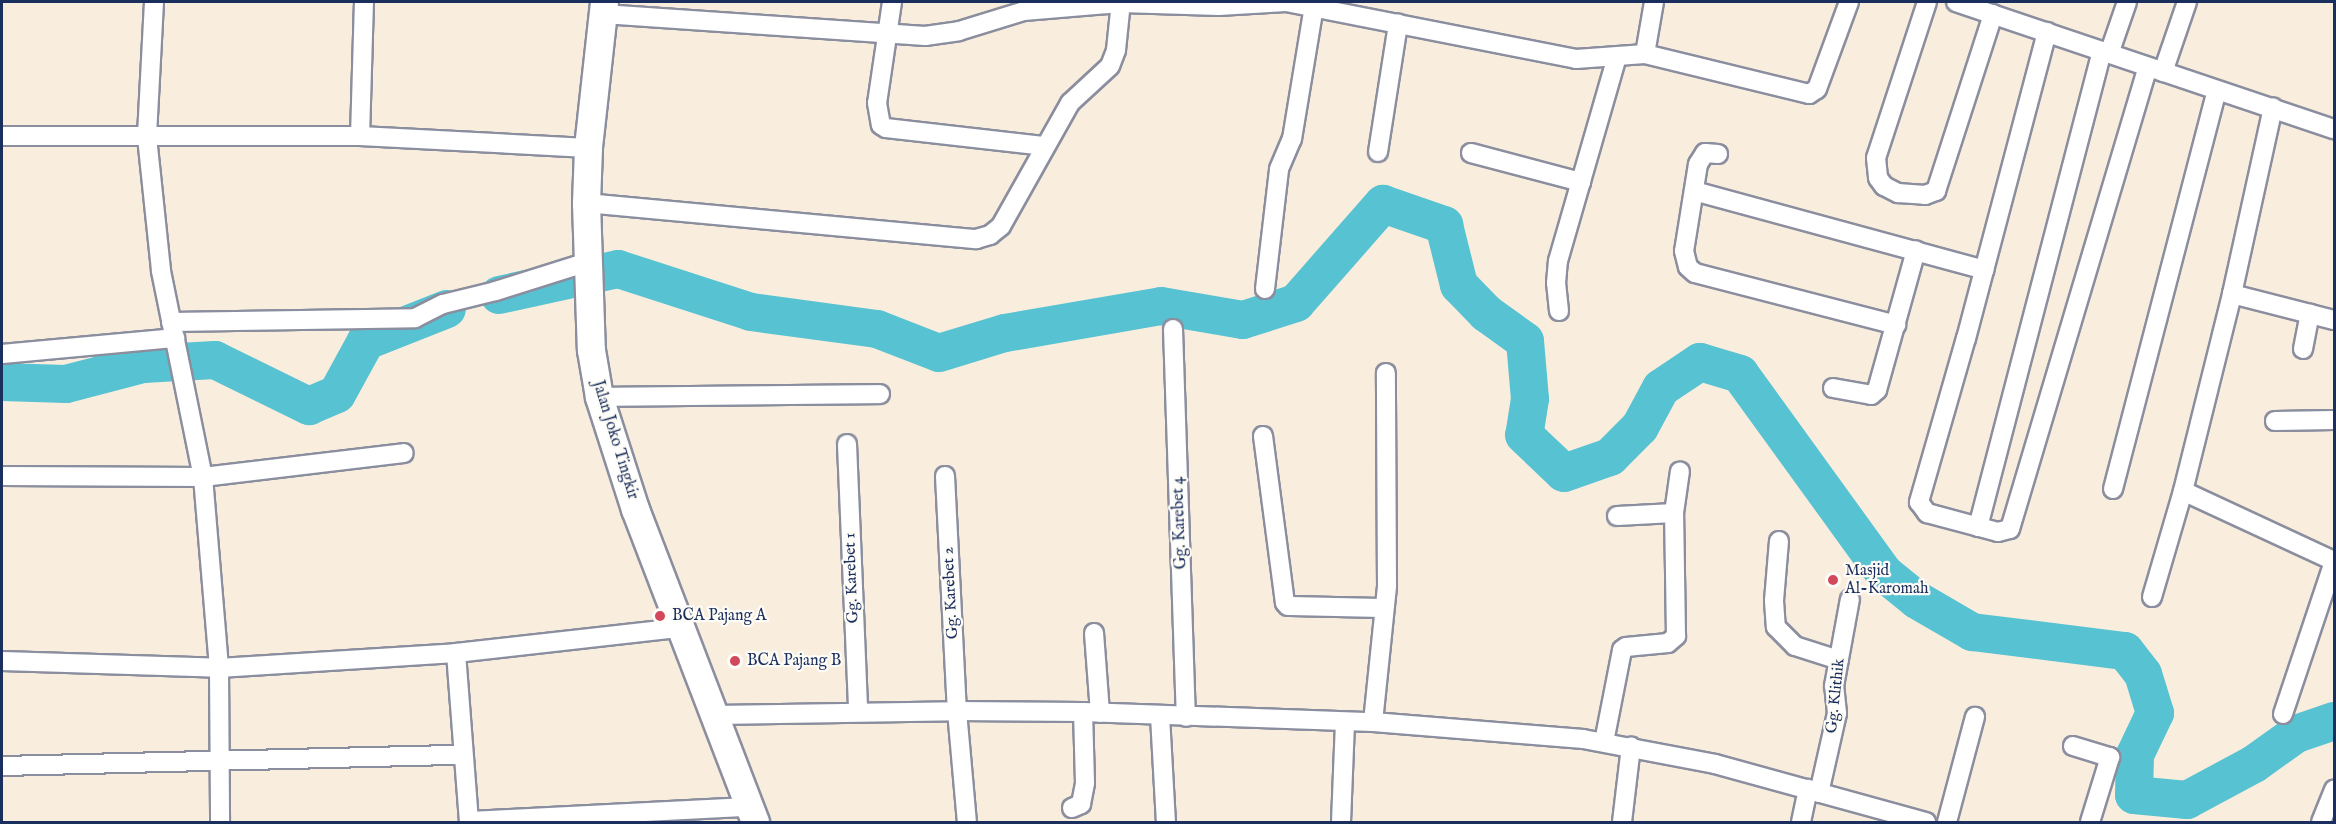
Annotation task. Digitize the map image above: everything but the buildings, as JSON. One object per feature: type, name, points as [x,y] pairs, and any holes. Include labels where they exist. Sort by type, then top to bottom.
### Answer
[{"type":"main road","name":"Jalan Joko Tingkir","points":[[604,8],[588,148],[586,203],[591,350],[599,397],[617,458],[752,815]]},
{"type":"street","points":[[154,2],[147,137],[156,233],[203,477],[219,668],[220,822]]},
{"type":"street","points":[[360,136],[364,2]]},
{"type":"street","points":[[892,2],[877,104],[881,124],[886,128],[1045,146]]},
{"type":"street","points":[[604,8],[941,35],[1024,6],[1121,2],[1220,4],[1286,2],[1576,59],[1645,54],[1783,89],[1812,94],[1817,89],[1849,2]]},
{"type":"street","points":[[586,203],[976,239],[990,236],[1001,226],[1070,103],[1099,78],[1114,59],[1121,2]]},
{"type":"street","points":[[1645,54],[1654,2]]},
{"type":"street","points":[[1927,2],[1876,158],[1878,178],[1884,186],[1898,193],[1925,195],[1936,191],[1993,14]]},
{"type":"street","points":[[1956,2],[2334,129]]},
{"type":"street","points":[[1978,527],[2105,52],[2127,2]]},
{"type":"street","points":[[2047,32],[1919,502],[1927,513],[1998,532],[2010,529],[2156,70],[2187,2]]},
{"type":"street","points":[[1265,289],[1278,174],[1294,130],[1314,6]]},
{"type":"street","points":[[1378,152],[1398,24]]},
{"type":"street","points":[[1559,311],[1556,283],[1558,261],[1617,57]]},
{"type":"street","points":[[2113,489],[2217,90]]},
{"type":"street","points":[[2152,597],[2183,490],[2232,294],[2273,107]]},
{"type":"street","points":[[2,136],[360,136],[588,148]]},
{"type":"street","points":[[1718,154],[1711,151],[1701,155],[1684,251],[1685,262],[1691,270],[1896,325]]},
{"type":"street","points":[[1471,153],[1581,182]]},
{"type":"street","points":[[1694,191],[1984,270]]},
{"type":"street","points":[[1833,388],[1875,393],[1916,250]]},
{"type":"street","points":[[2,354],[415,318],[443,304],[589,266]]},
{"type":"street","points":[[2232,294],[2334,320]]},
{"type":"street","points":[[2303,349],[2310,314]]},
{"type":"street","name":"Gg. Karebet 4","points":[[1173,329],[1186,717]]},
{"type":"street","points":[[1373,722],[1387,586],[1386,374]]},
{"type":"street","points":[[599,397],[880,394]]},
{"type":"street","points":[[2275,421],[2334,420]]},
{"type":"street","points":[[1263,436],[1285,603],[1288,606],[1384,609]]},
{"type":"street","name":"Gg. Karebet 1","points":[[847,444],[858,711]]},
{"type":"street","points":[[2,476],[203,477],[404,453]]},
{"type":"street","points":[[1604,742],[1622,650],[1626,647],[1668,643],[1677,636],[1674,513],[1680,471]]},
{"type":"street","name":"Gg. Karebet 2","points":[[945,476],[957,711],[967,822]]},
{"type":"street","points":[[2183,490],[2334,562],[2283,714]]},
{"type":"street","points":[[1617,516],[1674,513]]},
{"type":"street","points":[[1779,541],[1774,601],[1776,627],[1795,646],[1839,660]]},
{"type":"street","name":"Gg. Klithik","points":[[1801,822],[1837,713],[1834,686],[1850,599]]},
{"type":"street","points":[[2,661],[219,668],[456,653],[680,628]]},
{"type":"street","points":[[1072,808],[1081,804],[1085,783],[1094,633]]},
{"type":"street","points":[[456,653],[469,822],[752,815]]},
{"type":"street","points":[[715,716],[858,711],[1091,713],[1373,722],[1604,742],[1715,764],[1926,822]]},
{"type":"street","points":[[1160,716],[1166,822]]},
{"type":"street","points":[[1947,822],[1975,717]]},
{"type":"street","points":[[1341,822],[1345,722]]},
{"type":"street","points":[[2073,746],[2110,757],[2090,822]]},
{"type":"street","points":[[1622,822],[1631,747]]},
{"type":"street","points":[[2,766],[463,755]]},
{"type":"street","points":[[2320,822],[2334,790]]},
{"type":"waterway","points":[[499,295],[618,269],[751,312],[877,329],[939,353],[1005,333],[1161,306],[1243,320],[1296,303],[1383,204],[1444,225],[1459,285],[1486,313],[1525,341],[1530,399],[1524,435],[1564,473],[1610,457],[1640,427],[1661,388],[1700,362],[1740,374],[1885,574],[1917,600],[1972,632],[2125,651],[2143,674],[2155,713],[2135,755],[2134,795],[2187,800],[2254,764],[2296,734],[2334,721]]},
{"type":"waterway","points":[[2,382],[66,384],[143,364],[215,360],[309,406],[337,394],[366,341],[447,309]]},
{"type":"place","name":"Masjid Al-Karomah","points":[[1833,580]]},
{"type":"place","name":"BCA Pajang A","points":[[660,616]]},
{"type":"place","name":"BCA Pajang B","points":[[735,661]]}]
